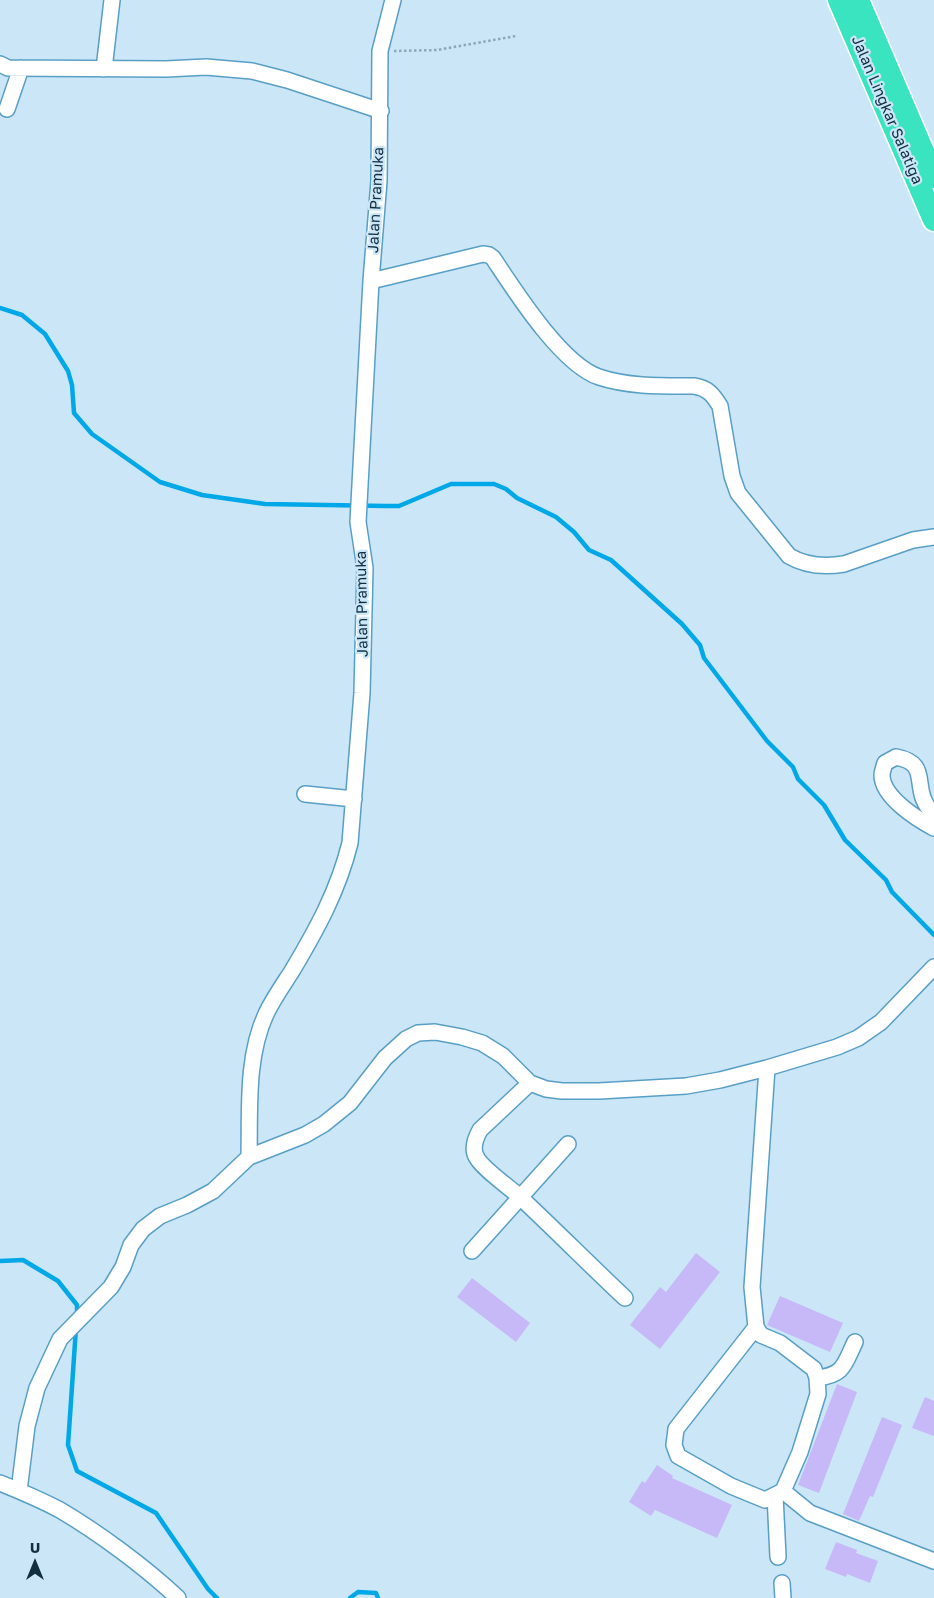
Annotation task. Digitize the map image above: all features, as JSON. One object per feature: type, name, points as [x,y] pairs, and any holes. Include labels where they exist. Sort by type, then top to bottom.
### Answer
[{"type":"highway","name":"Jalan Lingkar Salatiga","points":[[849,2],[934,178]]},
{"type":"highway","name":"Jalan Lingkar Salatiga","points":[[849,2],[934,220]]},
{"type":"street","points":[[104,69],[112,0]]},
{"type":"street","name":"Jalan Pramuka","points":[[249,1157],[251,1085],[258,1036],[266,1014],[332,898],[345,864],[350,843],[362,693],[365,568],[358,522],[371,281],[379,181],[380,51],[393,0]]},
{"type":"street","points":[[0,64],[8,68],[166,69],[206,67],[252,71],[287,80],[381,111]]},
{"type":"street","points":[[6,109],[21,68]]},
{"type":"street","points":[[371,281],[483,254],[489,255],[528,309],[566,355],[580,367],[598,377],[622,382],[694,386],[709,391],[720,406],[732,476],[738,493],[790,556],[796,560],[813,564],[844,564],[913,540],[934,537]]},
{"type":"street","points":[[934,814],[924,803],[919,767],[910,759],[896,756],[885,763],[882,776],[886,788],[905,810],[934,828]]},
{"type":"street","points":[[305,794],[354,799]]},
{"type":"street","points":[[19,1491],[28,1426],[37,1388],[60,1339],[111,1287],[123,1267],[131,1245],[143,1229],[160,1216],[214,1191],[249,1157],[305,1135],[324,1124],[350,1103],[392,1052],[406,1039],[418,1033],[435,1032],[482,1043],[503,1056],[530,1083],[546,1089],[599,1091],[686,1086],[720,1080],[767,1068],[837,1047],[867,1033],[881,1022],[934,967]]},
{"type":"street","points":[[767,1068],[752,1286],[756,1326],[761,1335],[780,1344],[814,1369],[817,1378],[818,1394],[800,1452],[779,1493],[778,1557]]},
{"type":"street","points":[[530,1083],[480,1130],[474,1144],[474,1152],[478,1160],[625,1298]]},
{"type":"street","points":[[472,1251],[568,1144]]},
{"type":"street","points":[[756,1326],[676,1429],[674,1445],[678,1456],[732,1486],[764,1500],[779,1493]]},
{"type":"street","points":[[817,1378],[827,1377],[840,1371],[855,1342]]},
{"type":"street","points":[[0,1482],[59,1510],[99,1536],[178,1598]]},
{"type":"street","points":[[779,1493],[810,1513],[934,1561]]},
{"type":"path","points":[[380,51],[437,50],[516,36]]},
{"type":"building","points":[[696,1253],[720,1272],[660,1349],[630,1325],[660,1287],[666,1292]]},
{"type":"building","points":[[472,1278],[530,1323],[516,1342],[457,1297]]},
{"type":"building","points":[[780,1296],[843,1323],[830,1352],[767,1325]]},
{"type":"building","points":[[837,1384],[857,1392],[819,1493],[798,1485]]},
{"type":"building","points":[[925,1397],[934,1401],[934,1436],[912,1428]]},
{"type":"building","points":[[882,1417],[902,1425],[873,1497],[870,1496],[859,1521],[843,1514]]},
{"type":"building","points":[[657,1465],[673,1476],[672,1478],[732,1505],[717,1538],[655,1510],[651,1516],[629,1502],[642,1481],[645,1483]]},
{"type":"building","points":[[836,1542],[857,1550],[856,1553],[878,1561],[870,1583],[847,1574],[846,1577],[825,1569]]},
{"type":"waterway","points":[[0,308],[22,315],[45,334],[68,371],[72,385],[74,413],[92,434],[160,482],[202,495],[265,504],[386,506],[399,506],[451,484],[494,484],[506,489],[517,498],[556,517],[574,532],[589,550],[611,560],[682,624],[700,645],[704,658],[767,741],[793,767],[798,779],[824,805],[845,840],[886,880],[892,892],[934,935]]},
{"type":"waterway","points":[[0,1261],[23,1260],[58,1281],[77,1305],[77,1316]]},
{"type":"waterway","points":[[76,1328],[68,1445],[77,1471],[156,1513],[208,1589],[217,1598]]},
{"type":"waterway","points":[[350,1598],[358,1592],[376,1593],[378,1598]]}]
